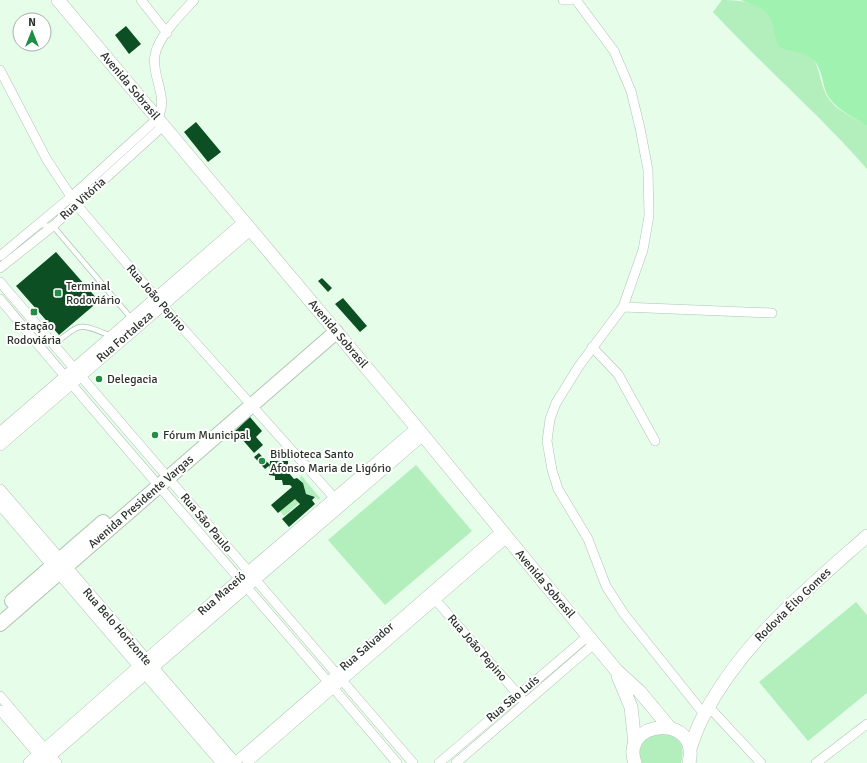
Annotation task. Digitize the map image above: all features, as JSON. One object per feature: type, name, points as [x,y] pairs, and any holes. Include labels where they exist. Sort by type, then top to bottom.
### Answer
[{"type":"main road","name":"Avenida Sobrasil","points":[[58,0],[420,432],[616,670],[640,692],[673,729],[682,735],[692,757]]},
{"type":"main road","name":"Avenida Presidente Vargas","points":[[0,612],[59,566],[334,329]]},
{"type":"main road","name":"Rodovia Élio Gomes","points":[[692,757],[704,714],[731,672],[771,623],[867,536]]},
{"type":"main road","name":"Avenida Presidente Vargas","points":[[0,624],[59,566]]},
{"type":"main road","name":"Avenida Sobrasil","points":[[616,670],[631,707],[633,755]]},
{"type":"main road","points":[[633,755],[644,733],[650,729],[657,727],[673,729],[704,714]]},
{"type":"street","points":[[141,0],[167,32]]},
{"type":"street","points":[[160,122],[162,95],[154,66],[155,55],[167,32],[194,0]]},
{"type":"street","points":[[569,0],[614,51],[630,91],[640,128],[648,170],[649,216],[643,250],[623,307],[592,347],[556,403],[550,419],[547,441],[552,470],[558,489],[588,539],[609,591],[624,614],[704,714],[761,763]]},
{"type":"street","name":"Rua João Pepino","points":[[0,70],[47,160],[74,201],[248,403],[338,502]]},
{"type":"street","name":"Rua Vitória","points":[[0,268],[53,226],[74,201],[160,122]]},
{"type":"street","name":"Rua Vitória","points":[[0,256],[38,225],[74,201]]},
{"type":"street","name":"Rua Fortaleza","points":[[0,445],[4,433],[247,226]]},
{"type":"street","points":[[10,247],[17,255]]},
{"type":"street","name":"Rua São Paulo","points":[[0,282],[135,439],[188,518],[397,763]]},
{"type":"street","name":"Rua São Paulo","points":[[0,299],[126,447],[196,511],[413,763]]},
{"type":"street","points":[[623,307],[772,313]]},
{"type":"street","name":"Rua Fortaleza","points":[[100,352],[111,336],[135,322]]},
{"type":"street","points":[[592,347],[618,374],[655,441]]},
{"type":"street","points":[[103,421],[111,412]]},
{"type":"street","name":"Rua Maceió","points":[[29,763],[46,759],[75,729],[110,698],[142,663],[178,632],[210,611],[420,432]]},
{"type":"street","points":[[126,447],[135,439]]},
{"type":"street","name":"Rua Belo Horizonte","points":[[2,499],[142,663],[179,705],[234,763]]},
{"type":"street","points":[[188,518],[196,511]]},
{"type":"street","name":"Rua Salvador","points":[[234,763],[429,593],[504,535]]},
{"type":"street","name":"Rua Salvador","points":[[248,763],[436,601],[504,535]]},
{"type":"street","points":[[214,549],[222,541]]},
{"type":"street","name":"Rua João Pepino","points":[[429,593],[525,703]]},
{"type":"street","points":[[269,614],[278,606]]},
{"type":"street","name":"Rua Maceió","points":[[110,698],[150,672],[185,641],[210,611]]},
{"type":"street","points":[[178,632],[185,641]]},
{"type":"street","name":"Rua São Luís","points":[[439,763],[518,695],[591,640]]},
{"type":"street","name":"Rua São Luís","points":[[456,763],[525,703],[591,640]]},
{"type":"street","points":[[303,652],[311,644]]},
{"type":"street","points":[[365,649],[372,656]]},
{"type":"street","points":[[0,696],[12,717],[46,759]]},
{"type":"street","name":"Rua Belo Horizonte","points":[[179,705],[222,763]]},
{"type":"street","points":[[0,710],[12,717]]},
{"type":"street","points":[[295,710],[302,717]]},
{"type":"street","points":[[366,726],[375,718]]},
{"type":"street","points":[[816,763],[865,729]]},
{"type":"street","points":[[458,746],[466,755]]},
{"type":"street","points":[[397,763],[406,754]]},
{"type":"lane","points":[[38,225],[53,226],[135,322]]},
{"type":"lane","points":[[53,345],[81,326],[111,336]]},
{"type":"shaded area","points":[[722,0],[749,3],[762,8],[771,17],[784,49],[798,50],[807,53],[813,58],[817,65],[824,90],[832,103],[841,111],[867,126],[867,169],[830,129],[751,52],[713,12]]},
{"type":"shaded area","points":[[741,0],[867,0],[867,126],[842,111],[830,99],[818,67],[811,58],[803,53],[780,47],[776,39],[770,17],[767,13],[758,7]]},
{"type":"shaded area","points":[[416,465],[472,531],[385,605],[328,540]]},
{"type":"shaded area","points":[[301,475],[320,498],[318,500],[316,497],[306,494],[303,483],[300,479]]},
{"type":"shaded area","points":[[295,499],[299,503],[284,516],[280,511]]},
{"type":"shaded area","points":[[856,602],[867,615],[867,693],[808,741],[759,682]]},
{"type":"shaded area","points":[[662,731],[680,742],[683,751],[681,763],[642,763],[640,753],[642,742],[649,736]]},
{"type":"building","points":[[126,26],[141,44],[129,54],[115,35]]},
{"type":"building","points":[[196,122],[221,152],[208,162],[184,132]]},
{"type":"building","name":"Terminal Rodoviário","points":[[56,252],[99,301],[59,335],[16,286]]},
{"type":"building","points":[[322,278],[332,288],[328,292],[318,281]]},
{"type":"building","points":[[343,298],[367,326],[360,332],[335,304]]},
{"type":"building","points":[[250,417],[262,431],[256,437],[263,445],[254,453],[235,431]]},
{"type":"building","name":"Biblioteca Santo Afonso Maria de Ligório","points":[[259,453],[270,465],[265,469],[254,457]]},
{"type":"building","points":[[270,461],[288,461],[288,472],[294,479],[297,478],[303,483],[306,494],[315,497],[312,500],[315,504],[289,527],[282,519],[300,504],[295,499],[278,513],[271,505],[292,487],[290,485],[283,485],[282,480],[275,480],[275,476],[269,475]]},
{"type":"place","name":"Terminal Rodoviário","points":[[58,293]]},
{"type":"place","name":"Estação Rodoviária","points":[[34,312]]},
{"type":"place","name":"Delegacia","points":[[99,379]]},
{"type":"place","name":"Fórum Municipal","points":[[155,435]]},
{"type":"place","name":"Biblioteca Santo Afonso Maria de Ligório","points":[[262,461]]}]
